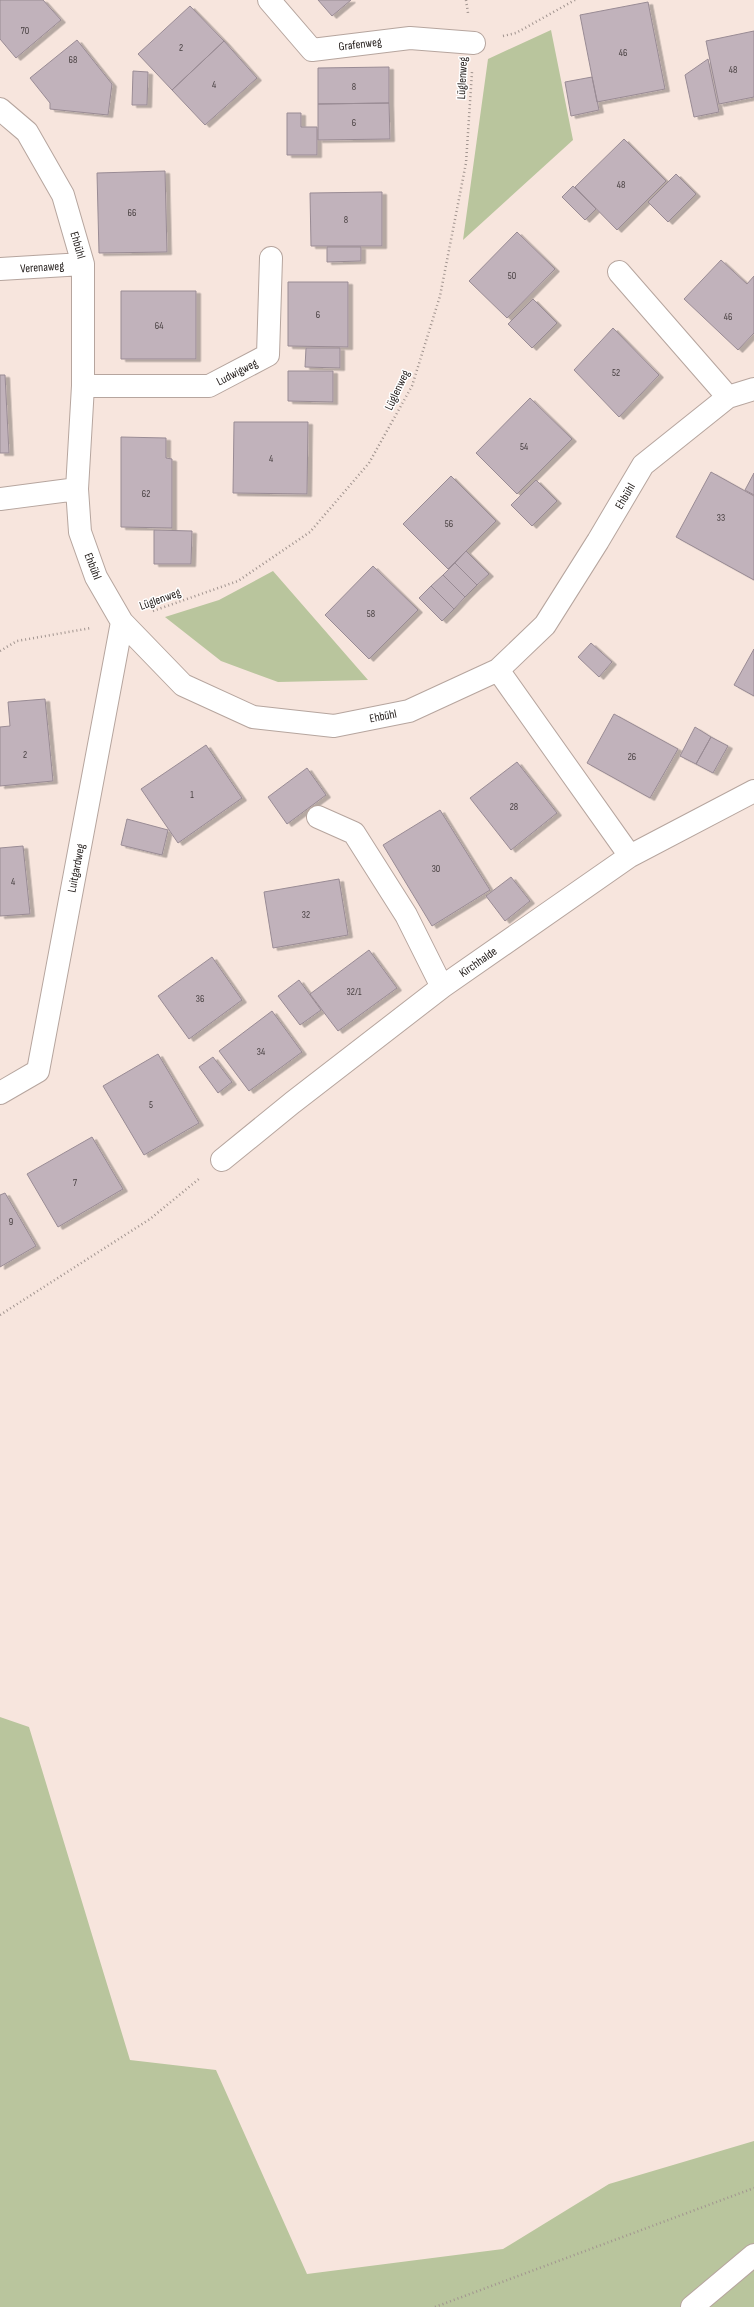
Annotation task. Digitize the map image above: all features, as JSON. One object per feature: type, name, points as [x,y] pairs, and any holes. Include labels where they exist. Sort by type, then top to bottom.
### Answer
[{"type":"street","name":"Grafenweg","points":[[269,0],[312,50],[410,38],[474,43]]},
{"type":"street","name":"Ehbühl","points":[[0,109],[27,132],[63,195],[83,264],[84,386],[78,489],[80,532],[96,577],[122,622],[183,685],[254,717],[334,726],[409,711],[498,670],[545,626],[643,465],[728,397],[754,389]]},
{"type":"street","name":"Ludwigweg","points":[[84,386],[209,386],[268,356],[271,258]]},
{"type":"street","name":"Verenaweg","points":[[0,270],[83,264]]},
{"type":"street","points":[[619,272],[728,397]]},
{"type":"street","points":[[0,499],[78,489]]},
{"type":"street","name":"Luitgardweg","points":[[0,1094],[38,1071],[122,622]]},
{"type":"street","points":[[498,670],[630,856]]},
{"type":"street","name":"Kirchhalde","points":[[222,1160],[292,1102],[442,987],[630,856],[754,791]]},
{"type":"street","points":[[318,817],[354,833],[406,915],[442,987]]},
{"type":"street","points":[[692,2307],[754,2255]]},
{"type":"path","name":"Lüglenweg","points":[[0,651],[17,641],[122,622],[238,581],[310,532],[369,463],[412,386],[440,296],[466,163],[474,43],[466,0]]},
{"type":"path","points":[[474,43],[516,33],[575,0]]},
{"type":"path","points":[[0,1315],[150,1219],[222,1160]]},
{"type":"path","points":[[435,2307],[754,2188]]},
{"type":"green space","points":[[551,30],[573,140],[463,240],[488,59]]},
{"type":"green space","points":[[273,571],[368,680],[278,682],[221,661],[165,617],[219,600]]},
{"type":"green space","points":[[0,1717],[29,1727],[130,2060],[216,2070],[307,2274],[503,2249],[609,2184],[754,2141],[754,2307],[0,2307]]},
{"type":"building","points":[[0,0],[43,0],[61,20],[16,58],[0,39]]},
{"type":"building","points":[[318,0],[351,0],[332,16]]},
{"type":"building","points":[[648,2],[665,89],[597,102],[580,15]]},
{"type":"building","points":[[190,6],[224,41],[172,90],[138,54]]},
{"type":"building","points":[[754,31],[754,97],[719,104],[706,41]]},
{"type":"building","points":[[77,40],[112,84],[108,115],[50,109],[50,103],[30,78]]},
{"type":"building","points":[[224,41],[257,78],[205,125],[172,90]]},
{"type":"building","points":[[708,59],[719,112],[694,117],[685,75]]},
{"type":"building","points":[[389,67],[389,103],[318,104],[318,68]]},
{"type":"building","points":[[133,71],[148,72],[147,105],[132,105]]},
{"type":"building","points":[[592,77],[599,110],[571,116],[565,82]]},
{"type":"building","points":[[389,103],[390,139],[318,140],[318,104]]},
{"type":"building","points":[[287,113],[301,113],[301,127],[317,127],[317,155],[287,155]]},
{"type":"building","points":[[624,139],[666,181],[617,230],[575,187]]},
{"type":"building","points":[[165,171],[167,252],[99,253],[97,173]]},
{"type":"building","points":[[676,174],[696,194],[668,222],[648,202]]},
{"type":"building","points":[[573,186],[596,209],[585,220],[562,197]]},
{"type":"building","points":[[382,192],[382,246],[311,246],[310,193]]},
{"type":"building","points":[[517,232],[555,269],[507,318],[469,281]]},
{"type":"building","points":[[327,247],[361,247],[361,261],[327,262]]},
{"type":"building","points":[[721,260],[747,284],[754,276],[754,333],[738,350],[684,299]]},
{"type":"building","points":[[288,282],[348,282],[348,347],[288,346]]},
{"type":"building","points":[[121,291],[196,291],[196,359],[121,359]]},
{"type":"building","points":[[533,299],[557,323],[532,348],[508,324]]},
{"type":"building","points":[[613,328],[659,375],[619,417],[574,370]]},
{"type":"building","points":[[306,348],[340,348],[340,368],[305,367]]},
{"type":"building","points":[[288,371],[333,371],[333,402],[288,401]]},
{"type":"building","points":[[0,375],[5,375],[9,453],[0,453]]},
{"type":"building","points":[[530,398],[572,439],[517,494],[476,453]]},
{"type":"building","points":[[234,422],[308,422],[307,494],[233,493]]},
{"type":"building","points":[[121,437],[166,438],[166,458],[172,459],[172,528],[121,527]]},
{"type":"building","points":[[711,472],[754,496],[754,580],[676,537]]},
{"type":"building","points":[[754,473],[754,495],[745,490]]},
{"type":"building","points":[[451,476],[496,521],[448,569],[403,524]]},
{"type":"building","points":[[536,480],[557,501],[532,526],[511,505]]},
{"type":"building","points":[[154,530],[192,531],[191,564],[154,564]]},
{"type":"building","points":[[466,551],[489,574],[477,585],[455,563]]},
{"type":"building","points":[[455,563],[477,585],[465,597],[443,575]]},
{"type":"building","points":[[373,566],[418,610],[369,659],[325,615]]},
{"type":"building","points":[[443,575],[465,597],[454,609],[431,586]]},
{"type":"building","points":[[431,586],[454,609],[442,621],[419,598]]},
{"type":"building","points":[[591,643],[612,662],[599,677],[578,657]]},
{"type":"building","points":[[754,649],[754,696],[734,685]]},
{"type":"building","points":[[45,699],[53,781],[0,786],[0,727],[10,726],[8,702]]},
{"type":"building","points":[[614,714],[678,749],[650,798],[587,763]]},
{"type":"building","points":[[695,727],[711,737],[696,764],[680,756]]},
{"type":"building","points":[[711,737],[728,746],[713,773],[696,764]]},
{"type":"building","points":[[206,745],[242,798],[178,843],[141,789]]},
{"type":"building","points":[[517,762],[557,813],[511,850],[470,798]]},
{"type":"building","points":[[307,768],[326,795],[287,824],[268,797]]},
{"type":"building","points":[[440,810],[490,890],[432,926],[383,845]]},
{"type":"building","points":[[127,819],[168,830],[162,855],[121,845]]},
{"type":"building","points":[[23,846],[30,914],[0,916],[0,848]]},
{"type":"building","points":[[511,877],[530,901],[505,921],[486,896]]},
{"type":"building","points":[[339,879],[348,935],[273,948],[264,892]]},
{"type":"building","points":[[369,950],[397,988],[338,1031],[310,994]]},
{"type":"building","points":[[212,957],[242,1000],[189,1039],[158,996]]},
{"type":"building","points":[[299,980],[321,1010],[300,1025],[278,996]]},
{"type":"building","points":[[272,1011],[302,1052],[249,1091],[219,1051]]},
{"type":"building","points":[[158,1054],[199,1123],[144,1155],[103,1086]]},
{"type":"building","points":[[213,1057],[232,1082],[218,1093],[199,1067]]},
{"type":"building","points":[[92,1137],[123,1189],[58,1227],[27,1174]]},
{"type":"building","points":[[5,1193],[36,1246],[0,1267],[0,1195]]}]
